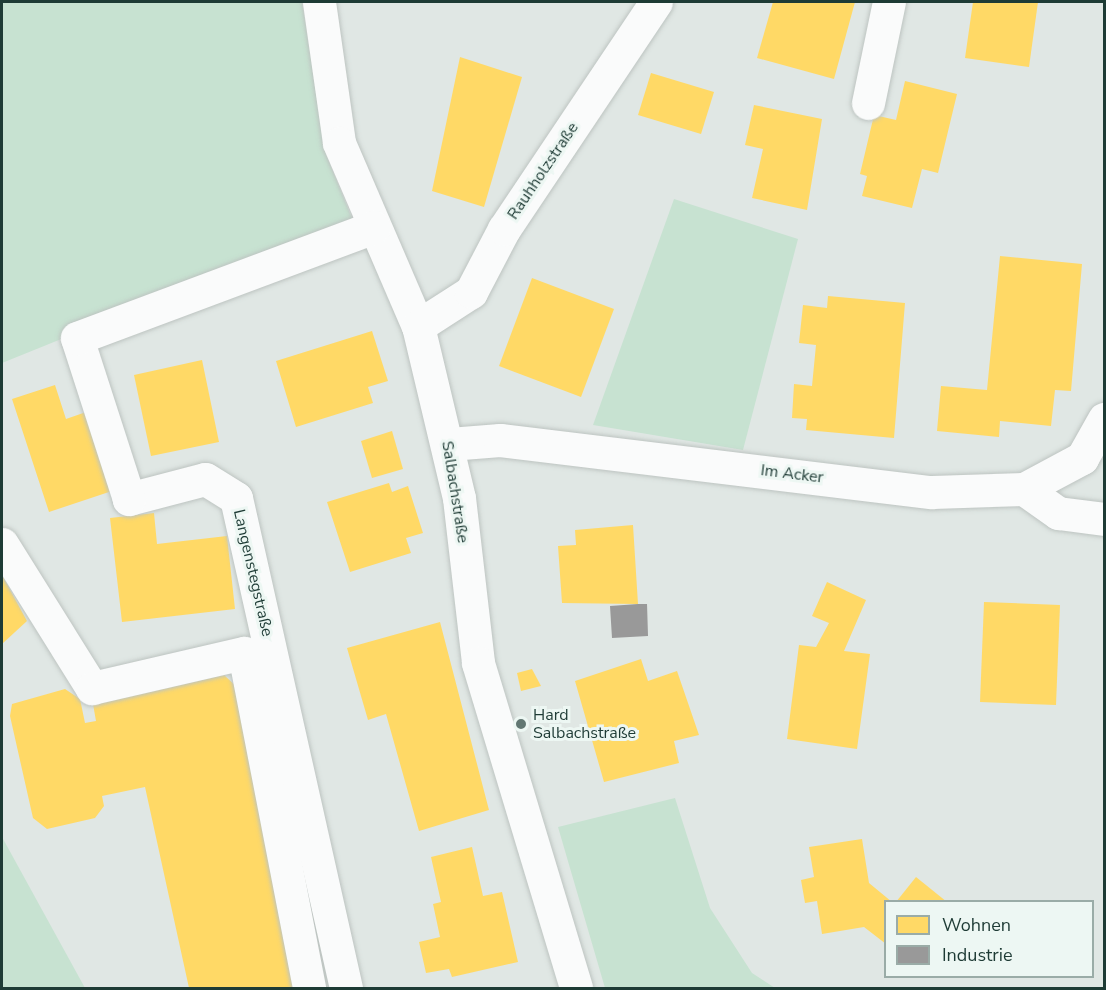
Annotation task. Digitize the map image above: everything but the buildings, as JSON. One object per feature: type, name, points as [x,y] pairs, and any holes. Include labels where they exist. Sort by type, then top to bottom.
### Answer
[{"type":"street","name":"Salbachstraße","points":[[319,2],[339,143],[418,326],[449,444],[478,663],[576,988]]},
{"type":"street","name":"Rauhholzstraße","points":[[418,326],[471,292],[504,229],[601,62],[656,2]]},
{"type":"street","points":[[868,103],[889,2]]},
{"type":"street","name":"Langenstegstraße","points":[[346,988],[236,498],[205,479],[129,499],[77,338],[374,226]]},
{"type":"street","name":"Im Acker","points":[[449,444],[500,440],[932,492],[1024,489],[1082,458],[1104,419]]},
{"type":"street","points":[[1024,489],[1058,513],[1104,519]]},
{"type":"street","name":"Langenstegstraße","points":[[2,544],[92,688],[244,653],[309,988]]},
{"type":"green space","points":[[2,2],[302,2],[325,152],[353,221],[2,363]]},
{"type":"green space","points":[[674,199],[798,239],[743,450],[593,425]]},
{"type":"green space","points":[[675,798],[710,908],[752,973],[775,988],[605,988],[558,827]]},
{"type":"green space","points":[[2,837],[85,988],[2,988]]},
{"type":"place","name":"Hard Salbachstraße","points":[[521,724]]}]
